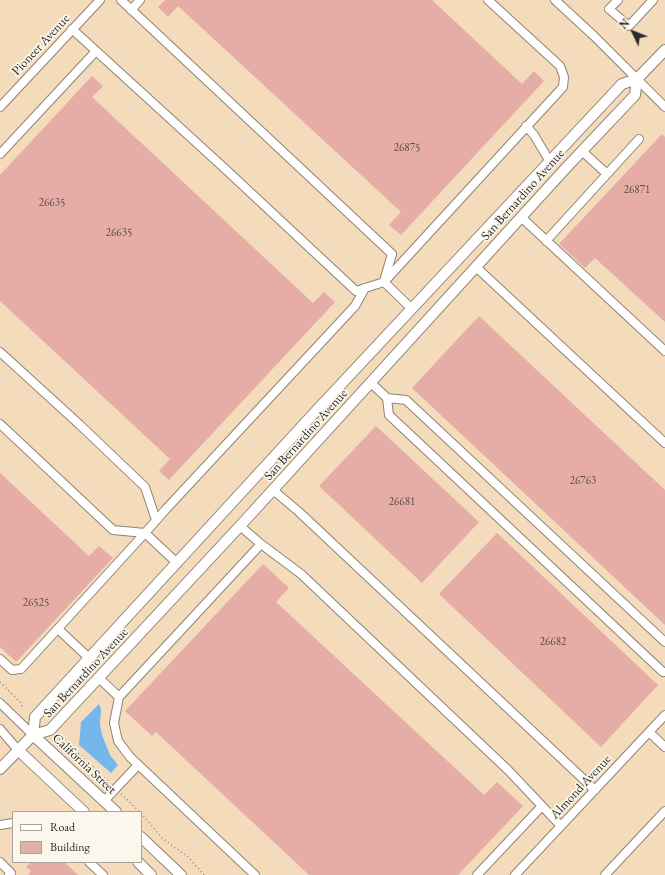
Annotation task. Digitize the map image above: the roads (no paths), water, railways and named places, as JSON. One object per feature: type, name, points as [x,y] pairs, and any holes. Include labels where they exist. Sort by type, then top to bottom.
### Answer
[{"type":"main road","name":"San Bernardino Avenue","points":[[637,79],[635,95],[521,217],[240,526],[50,730],[33,735],[35,717],[89,658],[622,84],[637,79],[665,50]]},
{"type":"main road","points":[[0,769],[33,735]]},
{"type":"main road","name":"California Street","points":[[33,735],[105,800],[115,811]]},
{"type":"main road","points":[[18,750],[83,811]]},
{"type":"main road","points":[[142,838],[181,875]]},
{"type":"main road","points":[[139,863],[151,875]]},
{"type":"street","name":"Pioneer Avenue","points":[[0,107],[100,0]]},
{"type":"street","points":[[121,0],[392,254],[384,282]]},
{"type":"street","points":[[131,10],[140,0]]},
{"type":"street","points":[[72,29],[356,291],[384,282],[563,87],[564,76],[560,66],[488,0]]},
{"type":"street","points":[[555,0],[665,107]]},
{"type":"street","points":[[618,0],[609,9],[629,26],[653,0]]},
{"type":"street","points":[[0,154],[96,51]]},
{"type":"street","points":[[526,126],[534,135],[550,162]]},
{"type":"street","points":[[546,241],[639,139]]},
{"type":"street","points":[[582,151],[607,174]]},
{"type":"street","points":[[521,217],[665,351]]},
{"type":"street","points":[[476,267],[665,443]]},
{"type":"street","points":[[384,282],[412,309]]},
{"type":"street","points":[[0,658],[12,670],[21,668],[355,306],[365,288]]},
{"type":"street","points":[[0,352],[80,424],[144,487],[156,520]]},
{"type":"street","points":[[370,383],[387,398],[406,400],[665,642]]},
{"type":"street","points":[[387,398],[389,415],[663,672],[665,672]]},
{"type":"street","points":[[0,424],[113,530],[146,533],[177,563]]},
{"type":"street","points":[[273,490],[298,511],[595,790]]},
{"type":"street","points":[[240,526],[301,574],[508,770],[561,826]]},
{"type":"street","points":[[255,875],[130,758],[118,741],[114,723],[119,697],[261,544]]},
{"type":"street","points":[[58,629],[89,658]]},
{"type":"street","points":[[99,678],[119,697]]},
{"type":"street","name":"California Street","points":[[0,703],[33,735]]},
{"type":"street","name":"Almond Avenue","points":[[515,875],[665,715]]},
{"type":"street","points":[[0,729],[18,750]]},
{"type":"street","points":[[649,732],[665,747]]},
{"type":"street","points":[[105,800],[138,765]]},
{"type":"street","points":[[477,875],[542,806]]},
{"type":"street","points":[[605,875],[665,811]]},
{"type":"street","points":[[0,825],[12,823]]},
{"type":"street","points":[[0,862],[11,873],[9,875]]},
{"type":"street","points":[[90,863],[103,875]]},
{"type":"water","points":[[99,704],[101,709],[100,724],[102,735],[110,755],[118,765],[111,773],[79,745],[81,722]]}]
